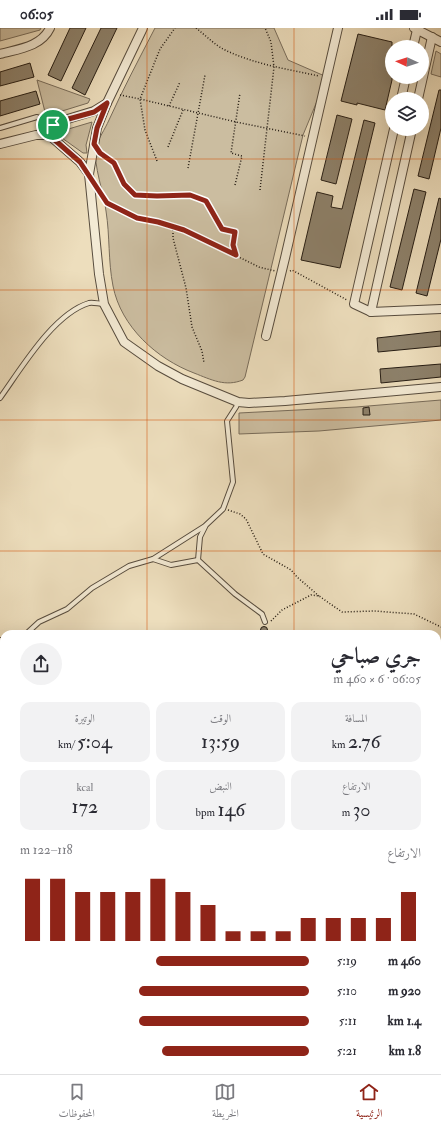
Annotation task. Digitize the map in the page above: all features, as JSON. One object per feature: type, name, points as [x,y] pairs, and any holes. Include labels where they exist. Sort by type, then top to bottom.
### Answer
[{"type":"street","points":[[0,54],[36,44],[48,34],[50,28]]},
{"type":"street","points":[[143,28],[107,103],[97,128],[89,174],[98,274],[104,304],[124,342],[158,366],[182,379],[238,402],[249,403],[285,401],[441,387]]},
{"type":"street","points":[[266,336],[338,28]]},
{"type":"street","points":[[414,40],[416,29],[438,39],[420,92]]},
{"type":"street","points":[[49,135],[53,125],[61,121],[94,112],[107,103]]},
{"type":"street","points":[[0,144],[36,135],[49,135],[80,162],[89,174]]},
{"type":"street","points":[[392,136],[354,304],[371,312],[441,309]]},
{"type":"street","points":[[371,312],[410,136]]},
{"type":"lane","points":[[0,128],[37,117],[53,125]]},
{"type":"lane","points":[[0,398],[48,333],[71,313],[90,303],[104,304]]},
{"type":"lane","points":[[30,630],[39,622],[67,609],[92,588],[129,566],[153,559],[206,525],[223,509],[233,482],[227,421],[238,402]]},
{"type":"lane","points":[[198,560],[200,537],[206,525]]},
{"type":"lane","points":[[153,559],[171,565],[198,560]]},
{"type":"lane","points":[[198,560],[235,594],[262,614],[265,622]]},
{"type":"path","points":[[157,161],[145,130],[140,99],[160,49],[175,28]]},
{"type":"path","points":[[196,28],[223,49],[246,58],[274,66],[327,77]]},
{"type":"path","points":[[260,190],[274,66],[271,42],[265,28]]},
{"type":"path","points":[[188,168],[206,75]]},
{"type":"path","points":[[170,106],[180,82]]},
{"type":"path","points":[[235,185],[242,156],[230,153],[240,93]]},
{"type":"path","points":[[120,95],[236,122],[303,135]]},
{"type":"path","points":[[168,147],[183,110]]},
{"type":"path","points":[[94,144],[100,153],[114,163],[124,184],[135,195],[190,195],[206,201],[222,229],[235,232],[233,245],[236,255]]},
{"type":"path","points":[[96,186],[107,203],[137,218],[184,230],[260,267],[281,272],[292,270],[354,304]]},
{"type":"path","points":[[173,227],[173,238],[186,288],[192,327],[202,351],[204,363]]},
{"type":"path","points":[[223,509],[240,514],[246,519],[263,554],[291,570],[319,596],[342,612],[374,611],[414,614],[441,627]]},
{"type":"path","points":[[265,622],[269,624],[282,610],[311,595],[319,596]]},
{"type":"shaded area","points":[[0,28],[41,28],[40,30],[0,41]]},
{"type":"shaded area","points":[[155,28],[274,28],[288,60],[327,77],[303,135],[245,377],[243,380],[236,382],[224,383],[207,378],[180,367],[154,350],[132,328],[117,301],[113,286],[110,267],[107,220],[96,162],[96,148]]},
{"type":"shaded area","points":[[436,51],[441,54],[441,77],[431,74]]},
{"type":"shaded area","points":[[37,80],[90,99],[88,103],[46,116]]},
{"type":"shaded area","points":[[92,122],[86,145],[87,153],[83,153],[55,133]]},
{"type":"shaded area","points":[[441,400],[441,420],[319,431],[239,434],[239,413],[356,407]]},
{"type":"building","points":[[70,28],[86,28],[61,81],[48,75]]},
{"type":"building","points":[[101,28],[117,28],[85,95],[72,88]]},
{"type":"building","points":[[358,34],[385,40],[385,84],[391,84],[389,92],[385,92],[385,110],[357,103],[357,105],[341,101]]},
{"type":"building","points":[[30,63],[34,77],[0,86],[0,72]]},
{"type":"building","points":[[439,90],[441,90],[441,128],[429,179],[418,176]]},
{"type":"building","points":[[36,91],[40,104],[0,116],[0,101]]},
{"type":"building","points":[[337,115],[352,119],[336,184],[321,180]]},
{"type":"building","points":[[364,120],[375,123],[340,268],[301,260],[317,192],[333,196],[331,207],[342,209]]},
{"type":"building","points":[[414,189],[426,192],[402,290],[390,287]]},
{"type":"building","points":[[439,198],[441,199],[441,239],[427,296],[416,293]]},
{"type":"building","points":[[441,331],[441,346],[378,352],[377,338]]},
{"type":"building","points":[[441,364],[441,377],[381,383],[380,369]]},
{"type":"building","points":[[369,407],[370,415],[363,415],[363,408]]},
{"type":"building","points":[[264,627],[267,630],[261,630]]},
{"type":"route","points":[[107,103],[97,128],[94,144],[100,153],[114,163],[124,184],[135,195],[190,195],[206,201],[222,229],[235,232],[233,245],[236,255],[184,230],[158,222],[137,218],[107,203],[80,162],[49,135],[53,125],[61,121],[94,112],[107,103]]}]
